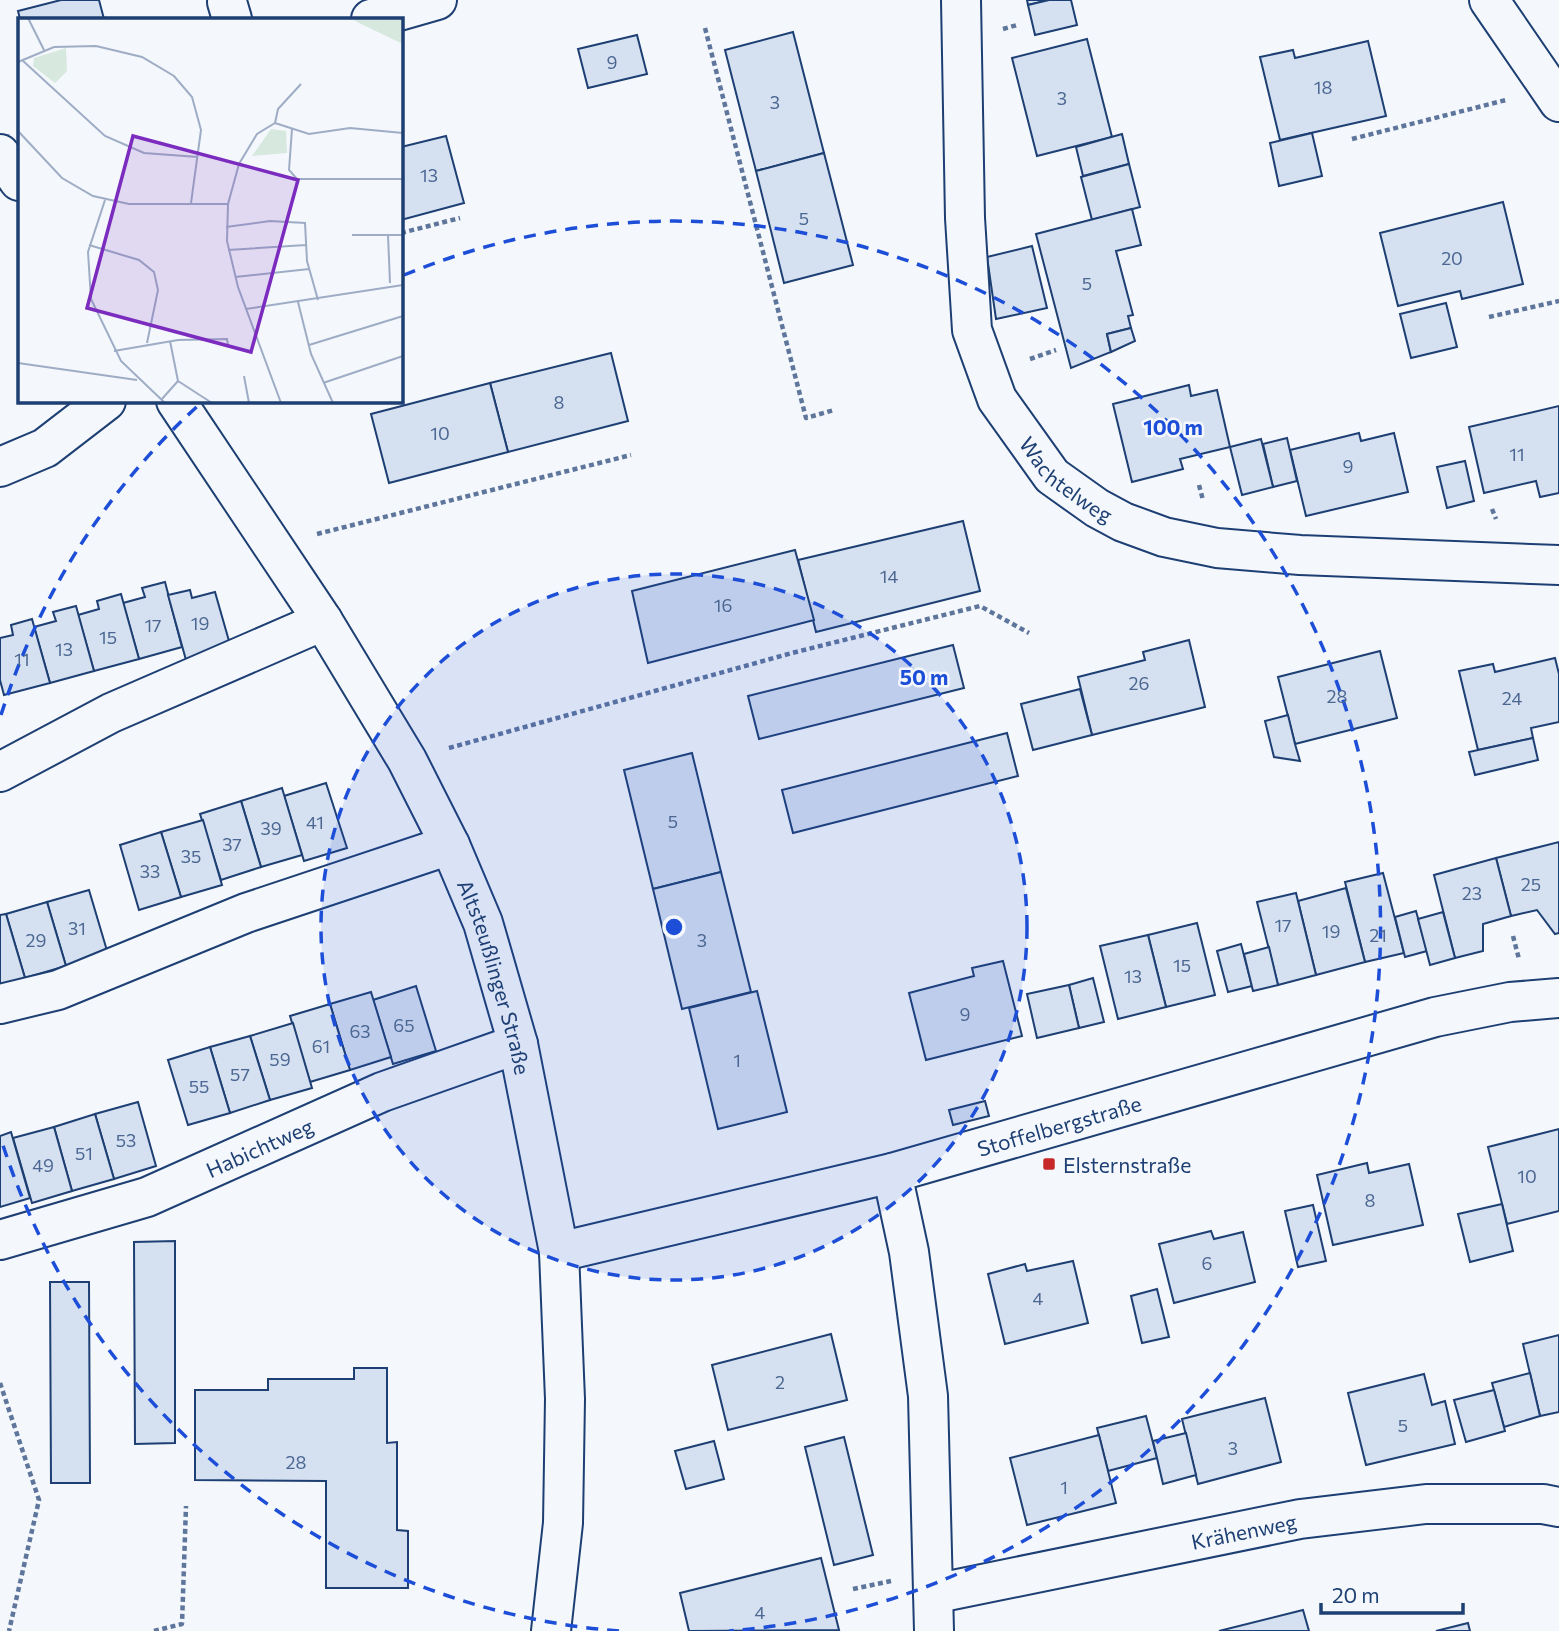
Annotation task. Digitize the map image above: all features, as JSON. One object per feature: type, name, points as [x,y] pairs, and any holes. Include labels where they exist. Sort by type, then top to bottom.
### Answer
[{"type":"street","points":[[375,18],[438,0]]},
{"type":"street","name":"Wachtelweg","points":[[961,0],[965,218],[972,330],[997,400],[1052,476],[1097,508],[1123,522],[1164,537],[1217,548],[1289,555],[1559,565]]},
{"type":"street","points":[[1489,0],[1555,95]]},
{"type":"street","points":[[0,154],[18,180]]},
{"type":"street","points":[[0,467],[45,448],[105,402]]},
{"type":"street","name":"Altsteußlinger Straße","points":[[177,402],[323,621],[407,760],[450,845],[483,923],[518,1044],[559,1252],[565,1399],[563,1523],[551,1631]]},
{"type":"street","points":[[0,772],[111,713],[323,621]]},
{"type":"street","points":[[0,1004],[58,990],[246,914],[450,845]]},
{"type":"street","name":"Stoffelbergstraße","points":[[559,1252],[892,1173],[1435,1017],[1510,1002],[1559,998]]},
{"type":"street","name":"Habichtweg","points":[[0,1240],[147,1197],[382,1092],[518,1044]]},
{"type":"street","points":[[892,1173],[909,1252],[928,1396],[934,1631]]},
{"type":"street","name":"Krähenweg","points":[[933,1594],[1300,1519],[1426,1504],[1543,1504],[1559,1507]]},
{"type":"path","points":[[705,28],[806,418],[834,411]]},
{"type":"path","points":[[1352,139],[1555,95]]},
{"type":"path","points":[[402,233],[460,218]]},
{"type":"path","points":[[1489,317],[1559,301]]},
{"type":"path","points":[[272,545],[631,455]]},
{"type":"path","points":[[407,760],[792,653],[980,606],[1028,633]]},
{"type":"path","points":[[0,1383],[39,1500],[9,1631]]},
{"type":"path","points":[[153,1631],[182,1624],[186,1506]]},
{"type":"building","points":[[61,0],[99,0],[104,18],[20,18],[18,11]]},
{"type":"building","points":[[1027,0],[1049,0],[1028,5]]},
{"type":"building","points":[[1049,0],[1071,0],[1077,25],[1035,35],[1028,5]]},
{"type":"building","points":[[793,32],[824,153],[756,171],[725,50]]},
{"type":"building","points":[[637,35],[647,74],[588,88],[578,49]]},
{"type":"building","points":[[1087,39],[1112,137],[1037,156],[1012,58]]},
{"type":"building","points":[[1368,41],[1386,116],[1280,140],[1260,57],[1293,50],[1295,58]]},
{"type":"building","points":[[1312,133],[1322,176],[1279,186],[1270,143]]},
{"type":"building","points":[[1122,134],[1129,164],[1083,176],[1076,147]]},
{"type":"building","points":[[446,136],[464,203],[402,220],[402,147]]},
{"type":"building","points":[[824,153],[853,265],[784,283],[756,171]]},
{"type":"building","points":[[1129,164],[1140,207],[1092,220],[1081,177]]},
{"type":"building","points":[[1503,202],[1523,284],[1462,299],[1460,291],[1398,306],[1380,233]]},
{"type":"building","points":[[1132,209],[1141,245],[1116,251],[1133,315],[1128,316],[1131,328],[1107,334],[1111,352],[1071,368],[1036,234]]},
{"type":"building","points":[[1032,246],[1047,308],[996,319],[987,257]]},
{"type":"building","points":[[1446,303],[1457,347],[1411,358],[1400,314]]},
{"type":"building","points":[[1131,328],[1135,341],[1111,352],[1107,334]]},
{"type":"building","points":[[611,353],[628,421],[508,452],[490,383]]},
{"type":"building","points":[[490,383],[508,452],[389,483],[371,414]]},
{"type":"building","points":[[1189,385],[1191,396],[1217,390],[1230,447],[1180,459],[1183,469],[1132,482],[1113,404]]},
{"type":"building","points":[[1559,406],[1559,493],[1540,497],[1536,481],[1484,493],[1469,427]]},
{"type":"building","points":[[1359,433],[1361,441],[1394,433],[1408,492],[1306,516],[1290,450]]},
{"type":"building","points":[[1287,438],[1297,481],[1273,487],[1263,444]]},
{"type":"building","points":[[1261,439],[1273,487],[1242,495],[1230,447]]},
{"type":"building","points":[[1465,461],[1474,501],[1447,508],[1437,467]]},
{"type":"building","points":[[963,521],[980,591],[816,632],[798,560]]},
{"type":"building","points":[[795,550],[814,620],[648,663],[632,591]]},
{"type":"building","points":[[165,582],[182,647],[139,659],[123,603],[145,597],[142,588]]},
{"type":"building","points":[[190,590],[192,598],[215,592],[231,648],[186,660],[168,595]]},
{"type":"building","points":[[121,594],[139,659],[94,671],[78,615],[99,609],[97,601]]},
{"type":"building","points":[[76,606],[94,671],[50,683],[34,627],[56,621],[53,612]]},
{"type":"building","points":[[32,619],[50,683],[4,695],[0,680],[0,638],[13,635],[11,625]]},
{"type":"building","points":[[1189,640],[1205,707],[1092,735],[1078,677],[1145,660],[1143,652]]},
{"type":"building","points":[[953,645],[964,688],[759,739],[748,696]]},
{"type":"building","points":[[1380,651],[1397,718],[1295,744],[1278,677]]},
{"type":"building","points":[[1555,658],[1559,674],[1559,722],[1531,728],[1533,738],[1478,750],[1459,671],[1493,664],[1495,672]]},
{"type":"building","points":[[1080,689],[1092,735],[1033,750],[1021,704]]},
{"type":"building","points":[[1288,715],[1300,761],[1274,757],[1265,721]]},
{"type":"building","points":[[1007,733],[1018,776],[793,833],[782,790]]},
{"type":"building","points":[[1533,738],[1538,760],[1475,775],[1469,752]]},
{"type":"building","points":[[692,753],[721,872],[653,889],[624,770]]},
{"type":"building","points":[[326,783],[347,848],[304,861],[284,796]]},
{"type":"building","points":[[282,788],[302,855],[261,867],[241,801]]},
{"type":"building","points":[[241,801],[261,867],[221,880],[200,814]]},
{"type":"building","points":[[203,820],[222,885],[181,897],[161,832]]},
{"type":"building","points":[[161,832],[181,897],[139,910],[120,845]]},
{"type":"building","points":[[1559,842],[1559,933],[1555,934],[1537,910],[1511,916],[1496,858]]},
{"type":"building","points":[[1496,858],[1511,916],[1483,924],[1483,951],[1455,958],[1434,875]]},
{"type":"building","points":[[721,872],[751,992],[682,1009],[653,889]]},
{"type":"building","points":[[1383,873],[1404,953],[1365,962],[1345,882]]},
{"type":"building","points":[[1346,888],[1365,962],[1316,975],[1298,901]]},
{"type":"building","points":[[89,890],[108,954],[66,966],[47,902]]},
{"type":"building","points":[[1296,893],[1316,975],[1278,985],[1257,902]]},
{"type":"building","points":[[47,902],[66,966],[25,978],[6,914]]},
{"type":"building","points":[[1416,911],[1427,951],[1405,957],[1395,917]]},
{"type":"building","points":[[1443,912],[1455,958],[1430,965],[1418,919]]},
{"type":"building","points":[[6,914],[25,978],[0,986],[0,915]]},
{"type":"building","points":[[1197,923],[1215,995],[1166,1007],[1148,935]]},
{"type":"building","points":[[1148,935],[1166,1007],[1118,1019],[1100,946]]},
{"type":"building","points":[[1241,944],[1252,986],[1228,992],[1217,951]]},
{"type":"building","points":[[1269,947],[1278,985],[1253,991],[1244,954]]},
{"type":"building","points":[[1003,961],[1022,1036],[926,1060],[909,993],[974,976],[972,968]]},
{"type":"building","points":[[1093,978],[1104,1022],[1079,1028],[1069,985]]},
{"type":"building","points":[[1069,985],[1079,1028],[1037,1038],[1027,994]]},
{"type":"building","points":[[416,986],[436,1051],[393,1064],[373,1000]]},
{"type":"building","points":[[757,991],[787,1112],[718,1129],[689,1008]]},
{"type":"building","points":[[371,992],[391,1057],[350,1070],[330,1004]]},
{"type":"building","points":[[330,1004],[350,1070],[310,1082],[290,1016]]},
{"type":"building","points":[[293,1023],[312,1088],[270,1100],[250,1036]]},
{"type":"building","points":[[250,1036],[270,1100],[230,1113],[210,1047]]},
{"type":"building","points":[[210,1047],[230,1113],[188,1125],[168,1060]]},
{"type":"building","points":[[985,1101],[989,1116],[953,1125],[949,1110]]},
{"type":"building","points":[[138,1102],[156,1166],[114,1179],[95,1114]]},
{"type":"building","points":[[95,1114],[114,1179],[72,1191],[54,1127]]},
{"type":"building","points":[[54,1127],[72,1191],[32,1203],[13,1138]]},
{"type":"building","points":[[1559,1129],[1559,1211],[1507,1224],[1488,1147]]},
{"type":"building","points":[[11,1132],[30,1198],[0,1207],[0,1136]]},
{"type":"building","points":[[1367,1163],[1369,1173],[1409,1164],[1423,1225],[1333,1245],[1317,1175]]},
{"type":"building","points":[[1502,1204],[1513,1251],[1470,1262],[1458,1214]]},
{"type":"building","points":[[1313,1205],[1326,1261],[1298,1267],[1285,1211]]},
{"type":"building","points":[[1211,1231],[1214,1239],[1243,1232],[1255,1282],[1174,1303],[1159,1244]]},
{"type":"building","points":[[175,1241],[175,1443],[135,1444],[134,1242]]},
{"type":"building","points":[[1073,1261],[1088,1323],[1005,1344],[988,1274],[1025,1264],[1027,1271]]},
{"type":"building","points":[[50,1282],[89,1282],[90,1483],[51,1483]]},
{"type":"building","points":[[1157,1289],[1169,1337],[1142,1343],[1131,1296]]},
{"type":"building","points":[[831,1334],[847,1400],[728,1430],[712,1365]]},
{"type":"building","points":[[1559,1335],[1559,1412],[1540,1416],[1523,1344]]},
{"type":"building","points":[[354,1368],[387,1368],[387,1443],[397,1442],[397,1530],[408,1531],[408,1588],[326,1588],[326,1481],[195,1480],[195,1390],[268,1390],[268,1379],[354,1379]]},
{"type":"building","points":[[1530,1373],[1540,1416],[1504,1427],[1492,1383]]},
{"type":"building","points":[[1424,1374],[1432,1405],[1445,1401],[1455,1444],[1366,1465],[1348,1393]]},
{"type":"building","points":[[1494,1390],[1505,1431],[1466,1442],[1454,1400]]},
{"type":"building","points":[[1265,1398],[1281,1462],[1198,1484],[1182,1419]]},
{"type":"building","points":[[1146,1416],[1157,1458],[1108,1471],[1097,1428]]},
{"type":"building","points":[[1186,1433],[1196,1475],[1163,1484],[1153,1441]]},
{"type":"building","points":[[1099,1435],[1116,1503],[1027,1525],[1010,1458]]},
{"type":"building","points":[[844,1437],[873,1555],[834,1565],[805,1447]]},
{"type":"building","points":[[714,1441],[724,1479],[686,1489],[675,1451]]},
{"type":"building","points":[[821,1558],[839,1630],[689,1631],[680,1593]]},
{"type":"building","points":[[1303,1610],[1309,1631],[1219,1631]]},
{"type":"building","points":[[1468,1623],[1470,1631],[1436,1631]]},
{"type":"place","name":"Elsternstraße","points":[[1049,1164]]}]
